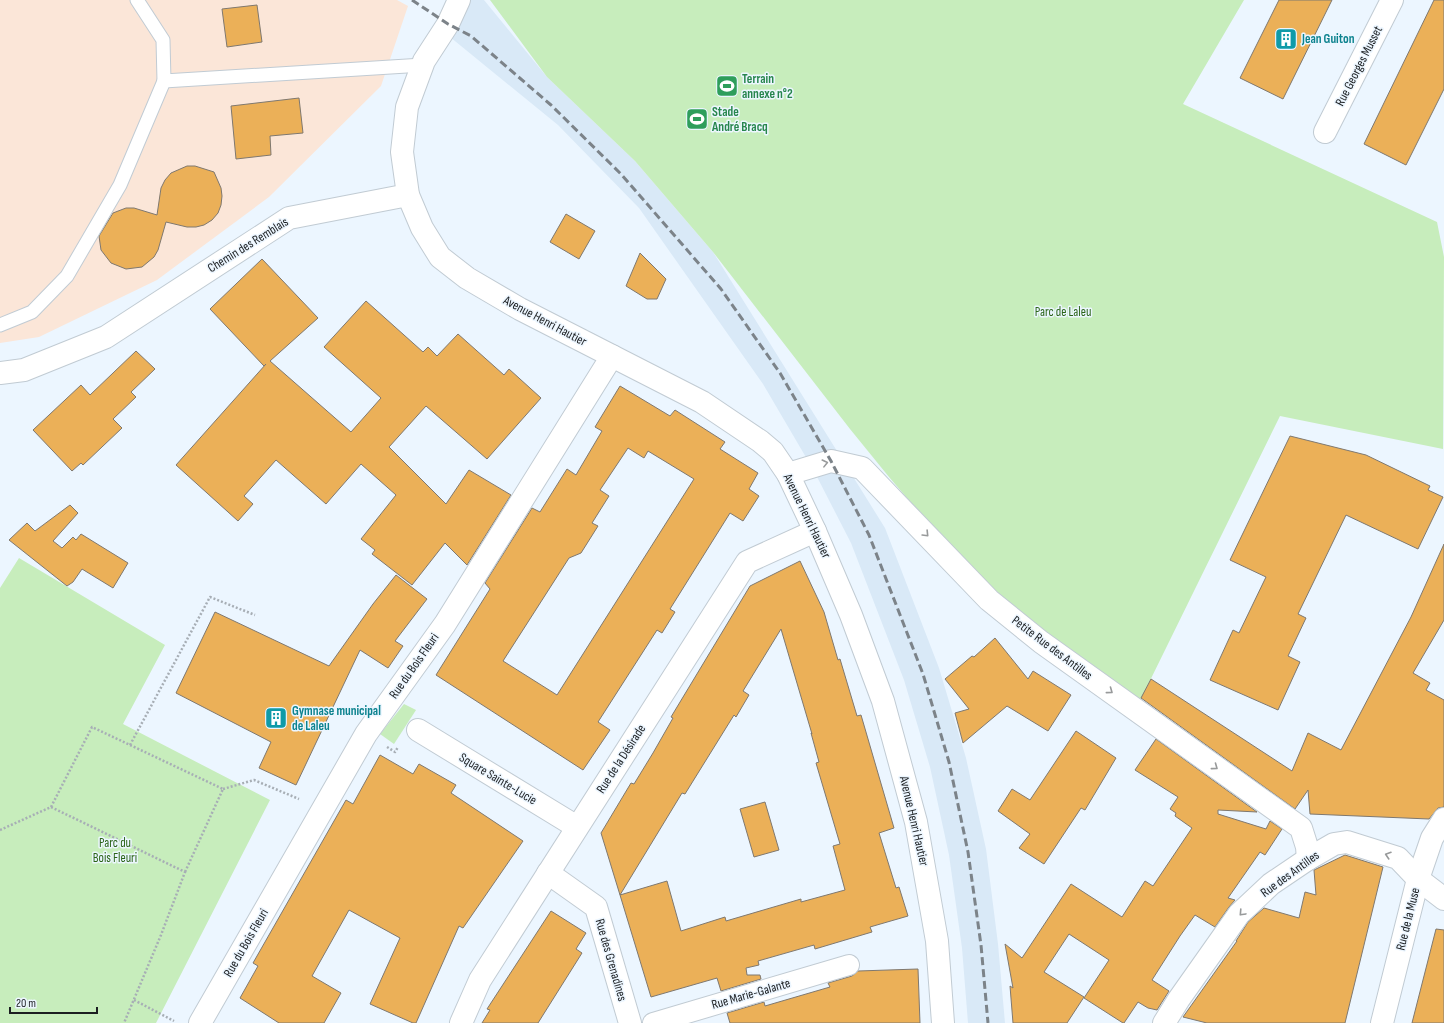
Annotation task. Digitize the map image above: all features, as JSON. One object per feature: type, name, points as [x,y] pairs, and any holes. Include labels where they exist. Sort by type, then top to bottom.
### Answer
[{"type":"street","points":[[408,195],[402,152],[407,107],[423,65],[448,24],[459,0]]},
{"type":"street","name":"Rue Georges Musset","points":[[1325,132],[1392,0]]},
{"type":"street","name":"Avenue Henri Hautier","points":[[408,195],[422,228],[440,257],[468,278],[502,299],[702,402],[760,441],[773,452],[788,474],[816,530],[851,615],[883,701],[916,822],[937,941],[943,1023]]},
{"type":"street","name":"Chemin des Remblais","points":[[0,373],[24,370],[106,337],[289,218],[408,195]]},
{"type":"street","name":"Rue du Bois Fleuri","points":[[200,1023],[324,810],[366,734],[445,624],[612,356]]},
{"type":"street","name":"Petite Rue des Antilles","points":[[788,474],[831,461],[862,468],[989,600],[1030,633],[1301,828],[1307,847],[1308,859]]},
{"type":"street","name":"Rue de la Désirade","points":[[461,1023],[480,980],[746,562],[816,530]]},
{"type":"street","name":"Square Sainte-Lucie","points":[[418,730],[577,827]]},
{"type":"street","name":"Rue de la Muse","points":[[1382,1023],[1418,878],[1432,838],[1444,819]]},
{"type":"street","name":"Rue des Antilles","points":[[1164,1023],[1179,999],[1240,914],[1271,884],[1308,859],[1334,844],[1347,842],[1398,858],[1418,878],[1444,899]]},
{"type":"street","name":"Rue des Grenadines","points":[[548,873],[596,906],[630,1023]]},
{"type":"street","name":"Rue Marie-Galante","points":[[653,1023],[849,965]]},
{"type":"lane","points":[[0,325],[32,312],[67,276],[120,185],[164,81],[163,40],[137,0]]},
{"type":"lane","points":[[164,81],[423,65]]},
{"type":"path","points":[[130,745],[210,597],[255,615]]},
{"type":"path","points":[[0,830],[51,807],[92,727],[223,789],[254,780],[324,810]]},
{"type":"path","points":[[124,1023],[185,872],[223,789]]},
{"type":"path","points":[[51,807],[185,872]]},
{"type":"path","points":[[134,1000],[177,1023]]},
{"type":"shaded area","points":[[0,0],[397,0],[408,6],[381,86],[269,197],[157,280],[39,337],[0,343]]},
{"type":"shaded area","points":[[469,0],[484,0],[547,77],[635,161],[713,252],[885,528],[939,668],[966,758],[986,849],[998,944],[1005,1023],[968,1023],[962,948],[949,855],[930,767],[904,680],[851,543],[814,471],[763,384],[639,208],[558,125],[450,37]]},
{"type":"green space","name":"Parc de Laleu","points":[[490,0],[1244,0],[1183,104],[1437,222],[1444,257],[1443,449],[1280,416],[1138,705],[999,601],[943,540],[889,477],[713,252],[635,161],[547,77]]},
{"type":"green space","name":"Parc du Bois Fleuri","points":[[19,558],[165,645],[123,724],[270,800],[156,1023],[0,1023],[0,588]]},
{"type":"green space","points":[[404,704],[416,710],[394,744],[380,734]]},
{"type":"building","name":"Jean Guiton","points":[[1279,0],[1332,0],[1283,99],[1240,78]]},
{"type":"building","points":[[1434,0],[1444,0],[1444,89],[1406,165],[1364,144]]},
{"type":"building","points":[[257,5],[262,42],[227,47],[222,9]]},
{"type":"building","points":[[299,98],[303,133],[270,136],[271,155],[236,159],[231,106]]},
{"type":"building","points":[[187,166],[195,166],[214,172],[221,188],[222,196],[218,213],[212,220],[204,225],[196,227],[187,227],[166,222],[158,250],[154,257],[142,267],[126,269],[111,263],[101,250],[99,236],[113,213],[126,208],[134,208],[157,215],[161,188],[165,180],[171,173]]},
{"type":"building","points":[[566,214],[595,231],[579,259],[550,242]]},
{"type":"building","points":[[640,253],[666,279],[657,299],[647,299],[626,286]]},
{"type":"building","points":[[262,259],[318,318],[270,361],[351,432],[381,398],[324,347],[366,301],[423,352],[428,347],[437,356],[458,334],[504,375],[509,369],[541,398],[487,459],[426,406],[389,447],[446,504],[469,470],[511,495],[467,565],[445,543],[412,585],[372,554],[375,550],[361,539],[396,495],[361,464],[326,504],[276,460],[244,496],[253,504],[238,521],[176,465],[266,364],[264,366],[210,309]]},
{"type":"building","points":[[136,351],[155,369],[131,392],[136,397],[113,419],[122,428],[83,465],[81,463],[72,471],[33,430],[81,385],[90,395]]},
{"type":"building","points":[[620,386],[670,416],[675,410],[725,442],[720,449],[758,473],[749,489],[759,496],[743,521],[730,513],[670,609],[675,612],[662,633],[657,630],[598,722],[610,730],[583,770],[436,675],[490,589],[485,583],[532,508],[540,512],[567,469],[576,475],[602,431],[595,427]],"holes":[[[628,448],[644,458],[648,451],[694,479],[557,695],[503,661],[569,558],[581,553],[598,526],[592,523],[609,496],[600,490]]]},
{"type":"building","points":[[1290,436],[1366,455],[1430,486],[1428,490],[1443,497],[1418,549],[1346,515],[1298,614],[1306,618],[1288,656],[1300,662],[1278,710],[1210,680],[1233,630],[1239,633],[1266,577],[1230,560]]},
{"type":"building","points":[[70,505],[78,513],[53,541],[62,548],[73,537],[76,540],[81,534],[128,563],[113,588],[82,569],[73,582],[67,586],[9,540],[27,523],[35,531]]},
{"type":"building","points":[[1444,544],[1444,620],[1413,673],[1430,683],[1426,690],[1444,700],[1444,807],[1438,808],[1429,819],[1310,814],[1308,790],[1295,809],[1141,698],[1151,679],[1292,771],[1308,733],[1341,750],[1411,617]]},
{"type":"building","points":[[800,561],[824,612],[857,716],[861,715],[894,828],[879,833],[896,888],[899,887],[908,916],[870,927],[872,932],[815,949],[814,945],[758,961],[759,965],[746,968],[747,975],[760,975],[761,979],[721,991],[717,978],[651,997],[601,833],[631,783],[634,784],[653,753],[673,718],[671,717],[750,586]],"holes":[[[781,629],[812,734],[811,733],[819,762],[816,763],[840,844],[833,846],[845,890],[801,902],[801,899],[726,921],[725,917],[681,931],[667,881],[620,895],[682,793],[685,794],[734,715],[736,717],[749,695],[743,691]]]},
{"type":"building","name":"Gymnase municipal de Laleu","points":[[396,575],[427,599],[395,641],[403,646],[388,668],[360,650],[296,785],[259,768],[271,742],[176,693],[215,612],[329,666],[373,604]]},
{"type":"building","points":[[995,638],[1028,679],[1033,671],[1071,695],[1048,731],[1007,706],[963,743],[955,713],[969,709],[945,679],[972,656],[974,657]]},
{"type":"building","points":[[1076,731],[1116,758],[1085,810],[1081,808],[1044,864],[1019,848],[1030,834],[998,811],[1012,789],[1030,800]]},
{"type":"building","points":[[1156,739],[1257,812],[1218,810],[1218,814],[1266,829],[1270,821],[1282,829],[1265,855],[1260,852],[1228,898],[1235,900],[1215,927],[1195,915],[1180,936],[1152,980],[1169,991],[1157,1010],[1148,1008],[1138,1002],[1123,1023],[1084,998],[1109,960],[1069,934],[1044,972],[1084,997],[1067,1023],[1013,1023],[1010,986],[1013,988],[1005,944],[1022,958],[1071,884],[1122,917],[1145,881],[1153,886],[1192,828],[1175,816],[1176,813],[1170,809],[1178,797],[1135,770]]},
{"type":"building","points":[[380,755],[413,774],[419,764],[456,785],[451,793],[523,841],[463,928],[459,926],[416,1023],[370,1004],[400,938],[349,910],[312,976],[341,993],[324,1023],[279,1023],[240,998],[258,966],[253,963],[346,800],[353,804]]},
{"type":"building","points":[[765,802],[779,850],[754,857],[740,809]]},
{"type":"building","points":[[1345,855],[1383,867],[1345,1023],[1207,1023],[1183,1017],[1237,941],[1248,922],[1264,908],[1299,918],[1305,892],[1316,895],[1314,870]]},
{"type":"building","points":[[551,911],[586,933],[576,949],[582,953],[538,1023],[482,1023],[490,1010],[487,1009]]},
{"type":"building","points":[[1436,929],[1444,930],[1444,1023],[1412,1023]]},
{"type":"building","points":[[918,969],[920,1023],[730,1023],[727,1013],[764,1002],[765,1006],[830,987],[828,983],[852,976],[858,971]]},
{"type":"railway","points":[[412,0],[448,24],[471,36],[551,105],[621,174],[721,289],[780,373],[831,461],[869,535],[923,674],[949,762],[968,852],[981,945],[988,1023]]},
{"type":"place","name":"Jean Guiton","points":[[1286,39]]},
{"type":"place","name":"Terrain annexe n°2","points":[[727,86]]},
{"type":"place","name":"Stade André Bracq","points":[[697,119]]},
{"type":"place","name":"Gymnase municipal de Laleu","points":[[276,718]]}]
